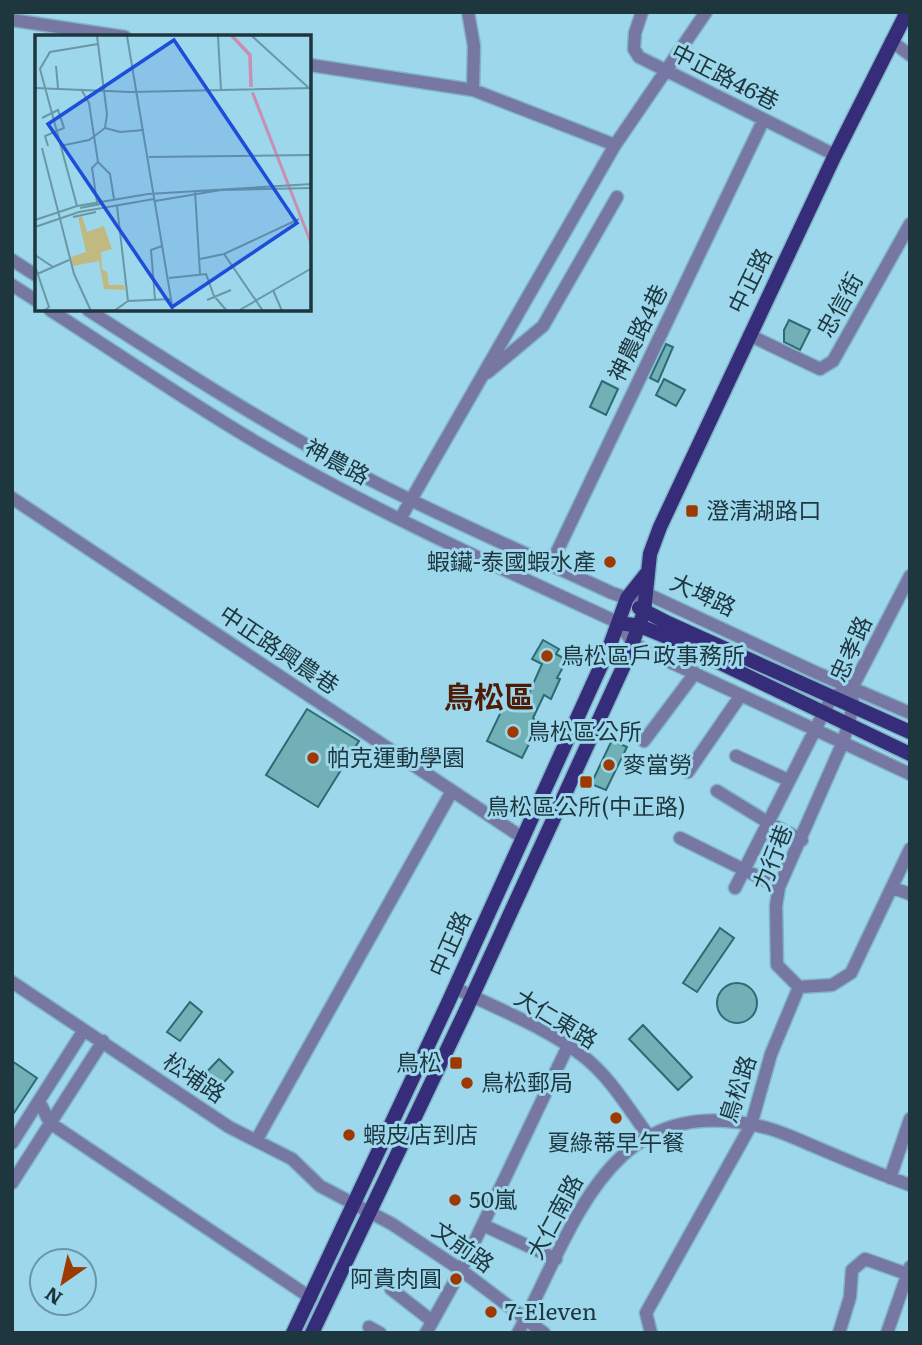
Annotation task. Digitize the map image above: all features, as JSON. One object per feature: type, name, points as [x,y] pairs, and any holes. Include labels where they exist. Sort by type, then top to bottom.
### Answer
[{"type":"main road","name":"中正路","points":[[312,1333],[472,996],[633,643],[642,619],[650,554],[660,527],[835,155],[907,12]]},
{"type":"main road","name":"中正路","points":[[293,1333],[455,988],[619,623],[627,598],[646,574]]},
{"type":"main road","name":"大埤路","points":[[627,598],[642,619],[910,754]]},
{"type":"main road","name":"大埤路","points":[[619,623],[642,619],[910,732]]},
{"type":"street","points":[[468,12],[475,61],[473,90]]},
{"type":"street","name":"中正路46巷","points":[[642,12],[635,33],[634,49],[639,57],[835,155]]},
{"type":"street","points":[[400,519],[615,145],[706,12]]},
{"type":"street","points":[[12,20],[112,35]]},
{"type":"street","points":[[891,41],[910,55]]},
{"type":"street","points":[[312,65],[473,90],[615,145]]},
{"type":"street","name":"神農路4巷","points":[[551,564],[763,121]]},
{"type":"street","points":[[479,380],[543,326],[617,197]]},
{"type":"street","name":"忠信街","points":[[749,335],[820,369],[833,361],[910,224]]},
{"type":"street","points":[[12,260],[35,275]]},
{"type":"street","points":[[12,285],[35,300]]},
{"type":"street","name":"神農路","points":[[53,312],[261,445],[400,519],[619,623]]},
{"type":"street","points":[[88,334],[94,313]]},
{"type":"street","name":"神農路","points":[[94,313],[219,396],[270,426],[410,499],[627,598]]},
{"type":"street","name":"中正路興農巷","points":[[12,498],[523,838]]},
{"type":"street","name":"忠孝路","points":[[843,742],[853,707],[852,688],[910,576]]},
{"type":"street","name":"大埤路","points":[[627,598],[645,593],[910,713]]},
{"type":"street","points":[[619,623],[633,643],[910,774]]},
{"type":"street","points":[[644,741],[695,673]]},
{"type":"street","points":[[735,888],[832,697],[852,688]]},
{"type":"street","points":[[688,772],[741,695]]},
{"type":"street","name":"力行巷","points":[[799,987],[777,965],[776,906],[779,887],[843,742]]},
{"type":"street","points":[[736,756],[788,780]]},
{"type":"street","points":[[257,1139],[452,791]]},
{"type":"street","points":[[717,791],[802,840]]},
{"type":"street","points":[[680,838],[779,887]]},
{"type":"street","points":[[799,987],[832,985],[851,973],[910,849]]},
{"type":"street","points":[[893,888],[910,894]]},
{"type":"street","name":"松埔路","points":[[12,982],[229,1127],[257,1139],[292,1160],[320,1186],[353,1204]]},
{"type":"street","name":"鳥松路","points":[[651,1333],[646,1313],[751,1125],[771,1054],[799,987]]},
{"type":"street","name":"大仁東路","points":[[455,988],[585,1057],[609,1082],[648,1135]]},
{"type":"street","points":[[12,1143],[84,1030]]},
{"type":"street","points":[[12,1182],[103,1041]]},
{"type":"street","points":[[391,1289],[429,1327],[461,1270],[568,1046]]},
{"type":"street","points":[[39,1101],[50,1123],[311,1298]]},
{"type":"street","points":[[890,1178],[910,1119]]},
{"type":"street","name":"大仁南路","points":[[518,1333],[587,1197],[605,1172],[648,1135],[672,1126],[709,1121],[768,1128],[910,1185]]},
{"type":"street","name":"文前路","points":[[353,1204],[392,1224],[461,1270],[544,1333]]},
{"type":"street","points":[[483,1225],[556,1259]]},
{"type":"street","points":[[839,1333],[850,1297],[852,1270],[865,1259],[909,1272],[887,1333]]},
{"type":"building","points":[[789,320],[810,330],[800,350],[784,342],[784,330]]},
{"type":"building","points":[[666,344],[673,347],[658,382],[650,378]]},
{"type":"building","points":[[664,379],[685,390],[676,406],[656,395]]},
{"type":"building","points":[[602,381],[618,389],[606,415],[590,407]]},
{"type":"building","points":[[543,640],[559,649],[556,654],[567,660],[557,678],[560,679],[551,699],[544,695],[533,718],[539,724],[522,758],[487,741],[510,693],[526,700],[542,664],[532,659]]},
{"type":"building","name":"帕克運動學園","points":[[307,709],[359,741],[318,807],[266,775]]},
{"type":"building","name":"麥當勞","points":[[612,740],[627,747],[606,790],[591,784]]},
{"type":"building","points":[[720,928],[734,938],[697,992],[683,983]]},
{"type":"building","points":[[737,983],[745,984],[751,989],[756,995],[756,1011],[751,1017],[745,1022],[737,1023],[729,1022],[723,1017],[718,1011],[717,1003],[718,995],[723,989],[729,984]]},
{"type":"building","points":[[190,1002],[202,1012],[180,1041],[167,1032]]},
{"type":"building","points":[[643,1025],[692,1077],[678,1090],[629,1039]]},
{"type":"building","points":[[219,1059],[233,1072],[217,1090],[202,1077]]},
{"type":"building","points":[[12,1061],[37,1078],[12,1116]]},
{"type":"place","name":"澄清湖路口","points":[[692,511]]},
{"type":"place","name":"蝦鑶-泰國蝦水產","points":[[610,562]]},
{"type":"place","name":"鳥松區戶政事務所","points":[[547,656]]},
{"type":"place","name":"鳥松區公所","points":[[513,732]]},
{"type":"place","name":"帕克運動學園","points":[[313,758]]},
{"type":"place","name":"麥當勞","points":[[609,765]]},
{"type":"place","name":"鳥松區公所(中正路)","points":[[586,782]]},
{"type":"place","name":"鳥松","points":[[456,1063]]},
{"type":"place","name":"鳥松郵局","points":[[467,1083]]},
{"type":"place","name":"夏綠蒂早午餐","points":[[616,1118]]},
{"type":"place","name":"蝦皮店到店","points":[[349,1135]]},
{"type":"place","name":"50嵐","points":[[455,1200]]},
{"type":"place","name":"阿貴肉圓","points":[[456,1279]]},
{"type":"place","name":"7-Eleven","points":[[491,1312]]},
{"type":"district","name":"鳥松區","points":[[489,698]]}]
